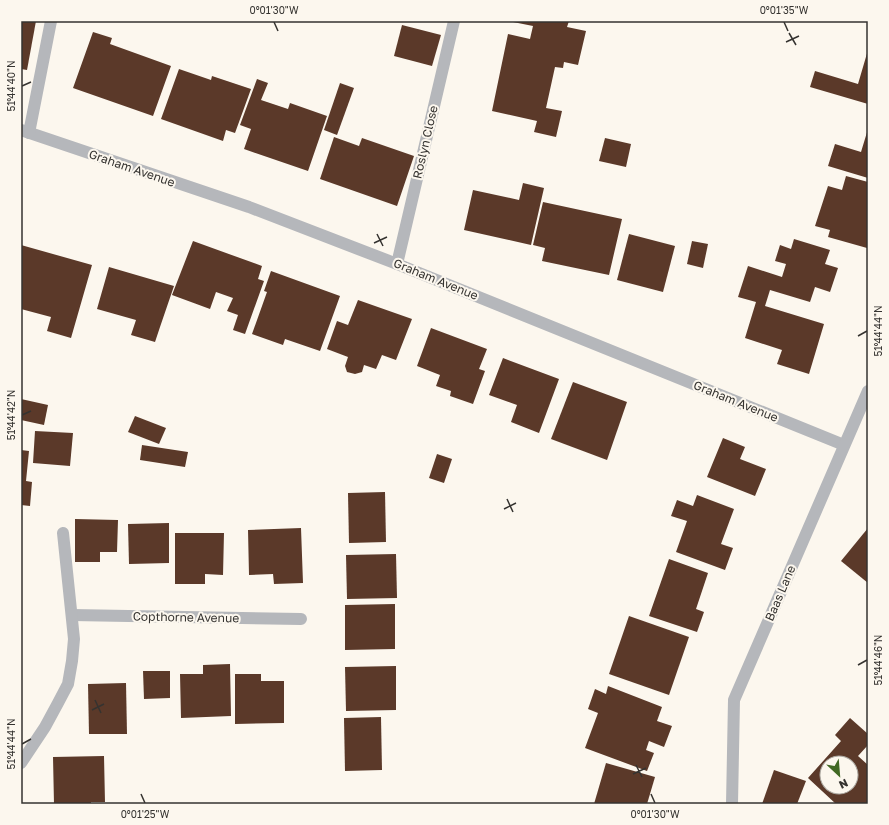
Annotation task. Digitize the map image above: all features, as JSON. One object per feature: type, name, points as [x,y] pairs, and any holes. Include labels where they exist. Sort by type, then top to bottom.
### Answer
[{"type":"street","points":[[25,132],[51,21]]},
{"type":"street","name":"Roslyn Close","points":[[398,264],[454,21]]},
{"type":"street","name":"Graham Avenue","points":[[25,132],[249,207],[398,264],[844,445]]},
{"type":"street","name":"Baas Lane","points":[[732,804],[734,700],[868,391]]},
{"type":"street","points":[[21,764],[45,727],[68,684],[74,639],[63,533]]},
{"type":"street","name":"Copthorne Avenue","points":[[72,616],[301,619]]},
{"type":"building","points":[[21,21],[36,21],[27,70],[21,69]]},
{"type":"building","points":[[513,21],[569,21],[567,27],[586,31],[578,65],[564,62],[563,68],[555,67],[546,108],[562,111],[556,137],[534,132],[537,121],[492,111],[508,34],[530,39],[533,26]]},
{"type":"building","points":[[402,25],[441,35],[432,66],[394,56]]},
{"type":"building","points":[[93,32],[112,38],[110,44],[171,66],[153,116],[73,88]]},
{"type":"building","points":[[868,50],[868,104],[810,87],[815,71],[858,84]]},
{"type":"building","points":[[179,69],[211,80],[212,76],[251,89],[235,133],[226,130],[223,141],[161,119]]},
{"type":"building","points":[[257,79],[268,83],[261,100],[288,109],[290,103],[327,116],[308,171],[244,149],[251,129],[240,125]]},
{"type":"building","points":[[340,83],[354,88],[337,135],[324,130]]},
{"type":"building","points":[[868,129],[868,178],[828,166],[835,144],[861,152]]},
{"type":"building","points":[[334,137],[359,146],[362,138],[414,156],[397,206],[320,179]]},
{"type":"building","points":[[605,138],[631,144],[626,167],[599,161]]},
{"type":"building","points":[[846,176],[868,182],[867,248],[828,237],[830,230],[815,226],[828,186],[842,190]]},
{"type":"building","points":[[523,183],[544,188],[531,245],[464,230],[473,190],[519,200]]},
{"type":"building","points":[[543,202],[622,219],[609,275],[542,261],[545,248],[533,245]]},
{"type":"building","points":[[629,234],[675,246],[663,292],[617,280]]},
{"type":"building","points":[[794,239],[830,250],[825,264],[838,268],[830,292],[815,287],[810,302],[770,290],[765,306],[824,324],[809,374],[777,364],[782,350],[745,338],[756,302],[738,297],[748,266],[782,277],[786,264],[775,261],[780,245],[791,249]]},
{"type":"building","points":[[193,241],[262,266],[258,279],[264,281],[245,334],[233,330],[238,315],[227,311],[233,298],[216,292],[210,309],[172,295]]},
{"type":"building","points":[[692,241],[708,244],[703,268],[687,264]]},
{"type":"building","points":[[21,245],[92,265],[71,338],[47,331],[51,317],[21,309]]},
{"type":"building","points":[[109,267],[174,286],[155,342],[131,335],[136,320],[97,309]]},
{"type":"building","points":[[271,271],[340,296],[320,351],[285,339],[283,345],[252,334],[267,292],[264,291]]},
{"type":"building","points":[[358,300],[412,319],[396,360],[382,355],[376,369],[364,365],[362,372],[355,374],[347,372],[345,366],[348,357],[327,349],[337,321],[348,325]]},
{"type":"building","points":[[431,328],[487,349],[479,369],[485,371],[473,404],[450,396],[451,391],[436,386],[440,375],[417,366]]},
{"type":"building","points":[[503,358],[559,379],[539,433],[511,422],[517,405],[489,395]]},
{"type":"building","points":[[573,382],[627,402],[607,460],[551,439]]},
{"type":"building","points":[[21,399],[48,405],[44,425],[21,420]]},
{"type":"building","points":[[135,416],[166,428],[159,444],[128,432]]},
{"type":"building","points":[[35,431],[73,433],[70,466],[33,463]]},
{"type":"building","points":[[723,438],[745,447],[740,459],[766,469],[755,496],[707,477]]},
{"type":"building","points":[[142,445],[188,452],[185,467],[140,460]]},
{"type":"building","points":[[21,450],[29,451],[26,481],[32,482],[30,506],[21,505]]},
{"type":"building","points":[[437,454],[452,459],[444,483],[429,478]]},
{"type":"building","points":[[385,492],[386,542],[349,543],[348,493]]},
{"type":"building","points":[[697,495],[734,509],[721,544],[733,548],[725,570],[676,552],[687,521],[671,516],[677,500],[693,506]]},
{"type":"building","points":[[75,519],[118,520],[117,552],[100,552],[100,562],[75,562]]},
{"type":"building","points":[[169,523],[169,563],[129,564],[128,524]]},
{"type":"building","points":[[301,528],[303,583],[274,584],[273,574],[249,575],[248,530]]},
{"type":"building","points":[[868,528],[868,583],[841,561]]},
{"type":"building","points":[[175,533],[224,533],[223,575],[205,574],[205,584],[175,584]]},
{"type":"building","points":[[396,554],[397,598],[347,599],[346,555]]},
{"type":"building","points":[[669,559],[708,573],[696,609],[704,612],[697,632],[649,616]]},
{"type":"building","points":[[395,604],[395,649],[345,650],[345,605]]},
{"type":"building","points":[[629,616],[689,637],[669,695],[609,674]]},
{"type":"building","points":[[230,664],[231,716],[181,718],[180,674],[203,674],[203,665]]},
{"type":"building","points":[[396,666],[396,710],[346,711],[345,667]]},
{"type":"building","points":[[143,671],[170,671],[170,698],[144,699]]},
{"type":"building","points":[[235,674],[261,674],[261,681],[284,681],[284,723],[235,724]]},
{"type":"building","points":[[126,683],[127,734],[89,734],[88,684]]},
{"type":"building","points":[[608,686],[662,707],[657,721],[672,726],[664,747],[649,741],[646,750],[654,753],[647,771],[585,748],[598,713],[588,709],[595,689],[606,694]]},
{"type":"building","points":[[381,717],[382,770],[345,771],[344,718]]},
{"type":"building","points":[[850,718],[868,734],[868,745],[859,755],[829,755],[841,741],[835,735]]},
{"type":"building","points":[[104,756],[105,802],[91,802],[91,804],[54,804],[53,757]]},
{"type":"building","points":[[859,757],[868,765],[868,804],[836,804],[826,795],[859,795]]},
{"type":"building","points":[[606,763],[655,777],[647,804],[594,804]]},
{"type":"building","points":[[819,766],[819,788],[808,778]]},
{"type":"building","points":[[774,770],[806,781],[797,804],[762,804]]}]
